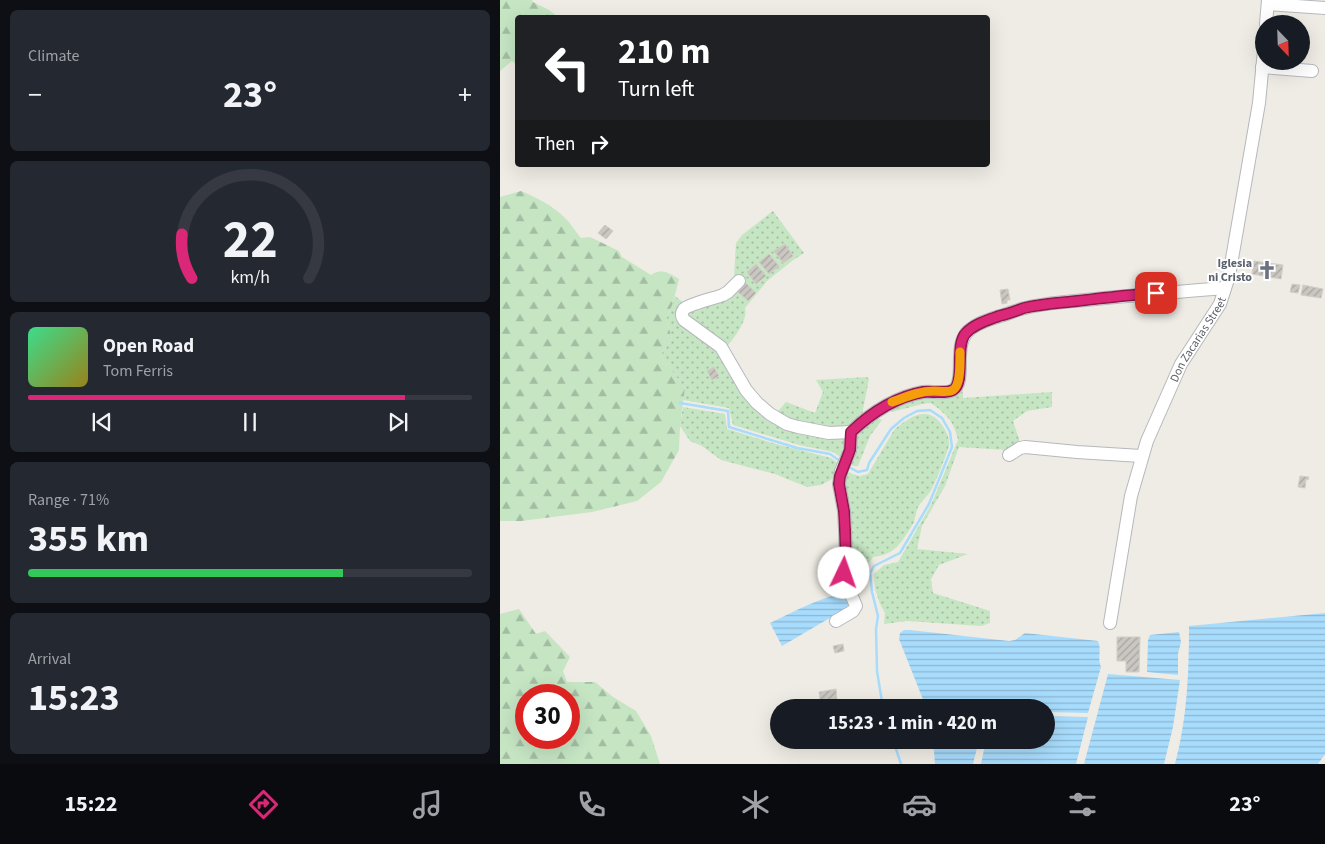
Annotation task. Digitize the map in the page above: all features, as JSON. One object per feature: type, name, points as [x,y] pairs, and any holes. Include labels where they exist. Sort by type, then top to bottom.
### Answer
[{"type":"street","points":[[1267,15],[1268,2],[1325,8]]},
{"type":"street","name":"Don Zacarias Street","points":[[1110,623],[1131,496],[1141,456],[1180,364],[1217,308],[1225,288],[1233,256],[1258,111],[1262,70]]},
{"type":"street","points":[[1302,70],[1312,71]]},
{"type":"street","points":[[739,281],[723,295],[688,306],[683,311],[682,317],[721,347],[746,390],[770,414],[787,424],[829,432],[851,432],[870,416],[904,397],[924,392],[954,390],[958,385],[961,343],[964,334],[971,328],[991,319],[1025,308],[1047,304],[1225,288]]},
{"type":"street","points":[[836,621],[853,611],[856,606],[844,573],[846,563],[844,511],[839,484],[841,470],[850,450],[851,432]]},
{"type":"street","points":[[1009,455],[1025,447],[1141,456]]},
{"type":"green space","points":[[500,0],[532,0],[555,15],[515,15],[515,63],[512,61],[500,71]]},
{"type":"green space","points":[[521,191],[558,212],[568,221],[581,238],[590,237],[619,251],[622,257],[651,275],[662,272],[679,279],[673,303],[666,319],[672,338],[660,356],[685,388],[679,450],[661,482],[637,501],[592,512],[521,521],[500,521],[500,197]]},
{"type":"green space","points":[[773,211],[804,253],[767,281],[745,308],[742,324],[726,348],[727,353],[772,418],[786,402],[815,413],[823,392],[816,380],[867,377],[869,379],[862,415],[873,416],[882,420],[870,436],[858,466],[853,466],[833,452],[799,445],[733,425],[729,408],[683,400],[685,388],[660,356],[672,338],[666,319],[675,296],[684,303],[725,292],[734,277],[736,243],[742,235]]},
{"type":"green space","points":[[961,372],[963,398],[1052,392],[1052,407],[1027,411],[1013,421],[1023,451],[959,447],[945,486],[922,526],[917,549],[968,554],[939,565],[931,579],[933,593],[990,611],[990,623],[981,626],[907,621],[884,624],[885,613],[875,589],[874,574],[884,565],[898,562],[931,505],[958,440],[949,418],[931,403],[892,412],[891,407],[901,401],[949,395]]},
{"type":"green space","points":[[683,407],[725,414],[727,429],[831,458],[852,474],[860,476],[868,474],[894,430],[914,416],[927,414],[939,421],[947,434],[949,446],[934,484],[919,506],[914,522],[908,532],[893,550],[884,555],[873,557],[860,576],[852,554],[834,478],[821,485],[807,487],[775,474],[721,460],[702,446],[690,441],[680,426]]},
{"type":"green space","points":[[519,609],[536,634],[545,631],[570,657],[563,671],[567,682],[595,682],[613,697],[636,711],[651,736],[660,764],[500,764],[500,614]]},
{"type":"water","points":[[847,592],[852,605],[782,646],[770,623],[817,601]]},
{"type":"water","points":[[1325,613],[1325,754],[1318,764],[1175,764],[1186,696],[1189,626]]},
{"type":"water","points":[[904,630],[910,630],[1009,641],[1015,640],[1025,633],[1098,641],[1101,667],[1088,713],[1055,712],[1055,699],[923,699],[899,639],[900,633]]},
{"type":"water","points":[[1179,632],[1181,642],[1178,654],[1178,675],[1147,672],[1148,640],[1150,635]]},
{"type":"water","points":[[1108,674],[1180,680],[1173,727],[1164,764],[1084,764]]},
{"type":"water","points":[[1055,716],[1088,717],[1076,764],[981,764],[984,749],[1055,749]]},
{"type":"water","points":[[934,749],[977,749],[973,764],[935,764]]},
{"type":"building","points":[[605,225],[613,231],[606,239],[598,233]]},
{"type":"building","points":[[785,244],[793,256],[783,263],[774,251]]},
{"type":"building","points":[[769,254],[779,266],[769,274],[759,262]]},
{"type":"building","name":"Iglesia ni Cristo","points":[[1254,261],[1283,265],[1281,279],[1252,274]]},
{"type":"building","points":[[756,264],[766,276],[756,284],[747,272]]},
{"type":"building","points":[[745,282],[756,293],[748,301],[737,291]]},
{"type":"building","points":[[1292,284],[1300,285],[1298,293],[1290,292]]},
{"type":"building","points":[[1303,285],[1323,289],[1321,298],[1301,295]]},
{"type":"building","points":[[1008,289],[1010,300],[1002,304],[1000,290]]},
{"type":"building","points":[[714,367],[719,376],[712,380],[707,371]]},
{"type":"building","points":[[1300,476],[1309,477],[1308,480],[1306,479],[1305,488],[1298,487]]},
{"type":"building","points":[[1117,637],[1140,637],[1139,672],[1126,672],[1126,661],[1117,661]]},
{"type":"building","points":[[843,644],[844,651],[835,653],[833,646]]},
{"type":"building","points":[[836,689],[837,699],[820,699],[819,692]]},
{"type":"waterway","points":[[680,403],[728,411],[729,427],[797,448],[830,454],[840,461]]},
{"type":"waterway","points":[[849,467],[858,472],[867,470],[869,463],[891,429],[904,418],[917,411],[930,410],[942,418],[950,432],[952,447],[929,504],[900,553],[874,566],[870,573],[872,592],[878,616],[876,629],[877,671],[882,699]]},
{"type":"waterway","points":[[896,749],[901,764]]},
{"type":"slow traffic","points":[[892,402],[912,394],[954,390],[958,385],[960,373],[960,352]]},
{"type":"place","name":"Iglesia ni Cristo","points":[[1267,270]]},
{"type":"route","points":[[844,573],[846,563],[844,511],[839,484],[841,470],[850,450],[851,432],[858,425],[892,402],[912,394],[954,390],[958,385],[961,343],[964,334],[971,328],[991,319],[1025,308],[1047,304],[1156,293]]}]
